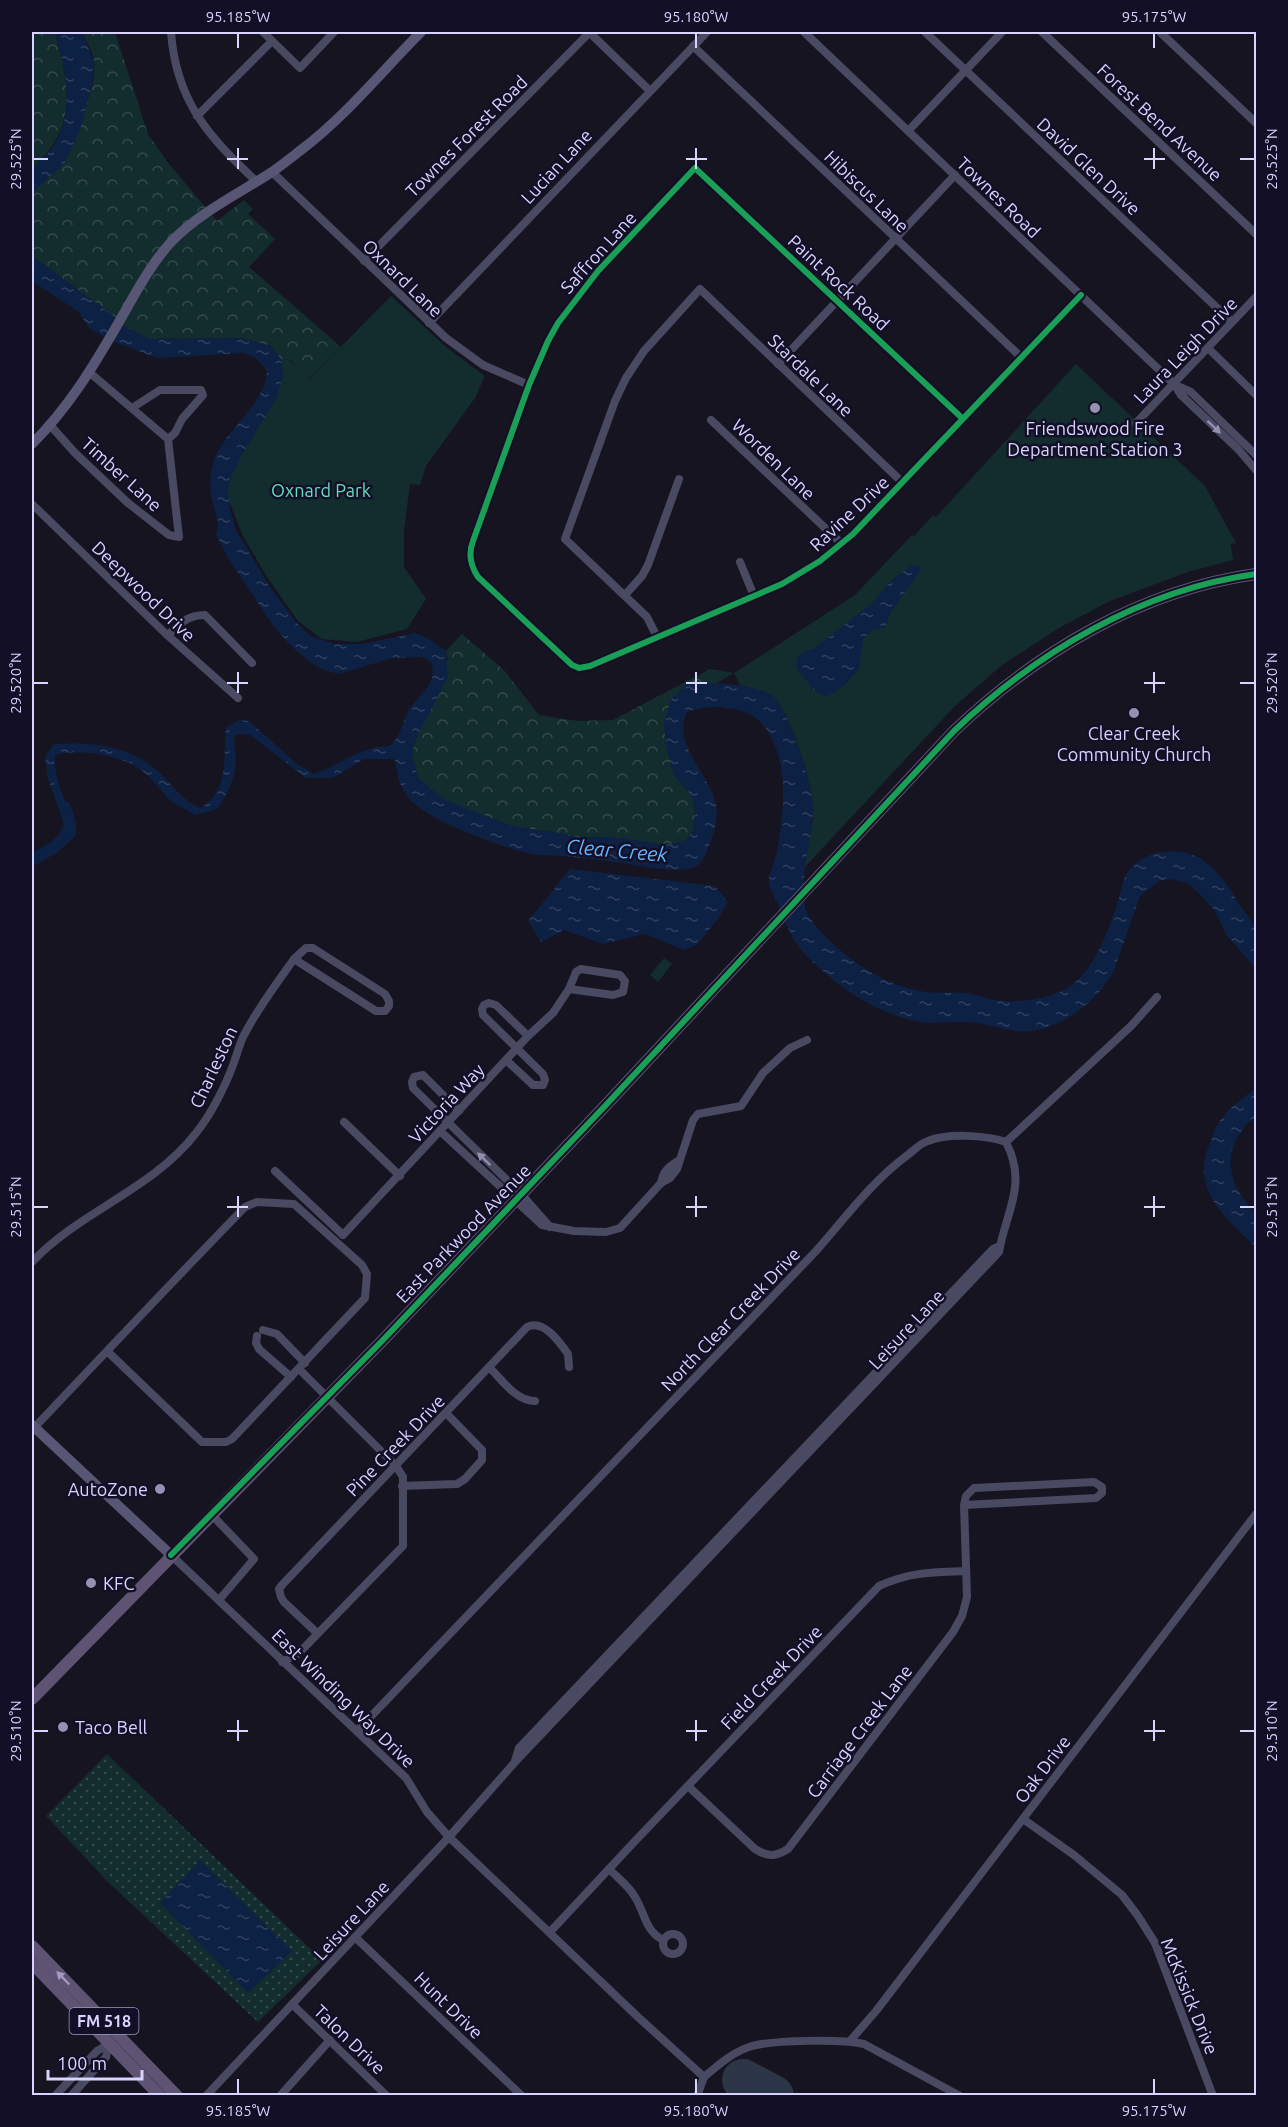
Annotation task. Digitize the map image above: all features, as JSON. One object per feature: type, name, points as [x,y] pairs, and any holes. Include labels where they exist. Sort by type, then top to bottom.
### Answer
[{"type":"main road","points":[[32,444],[69,402],[154,263],[173,240],[215,206],[272,172],[340,117],[421,32]]},
{"type":"main road","name":"East Parkwood Avenue","points":[[32,1699],[518,1198],[954,731],[982,704],[1033,664],[1105,622],[1150,603],[1205,585],[1257,574]]},
{"type":"main road","name":"East Winding Way Drive","points":[[33,1426],[171,1555]]},
{"type":"main road","name":"FM 518","points":[[32,1946],[177,2096]]},
{"type":"main road","name":"FM 518","points":[[32,1963],[160,2096]]},
{"type":"street","points":[[171,32],[177,69],[197,116],[220,147],[256,181]]},
{"type":"street","points":[[263,32],[300,68],[334,32]]},
{"type":"street","points":[[590,32],[650,90]]},
{"type":"street","name":"Townes Forest Road","points":[[364,261],[590,32]]},
{"type":"street","name":"Lucian Lane","points":[[429,323],[707,32]]},
{"type":"street","name":"Townes Road","points":[[804,32],[1174,384],[1180,395],[1257,470]]},
{"type":"street","name":"David Glen Drive","points":[[925,32],[1232,322]]},
{"type":"street","points":[[908,131],[1002,32]]},
{"type":"street","name":"Forest Bend Avenue","points":[[1042,32],[1257,234]]},
{"type":"street","points":[[1160,32],[1257,123]]},
{"type":"street","points":[[197,116],[272,41]]},
{"type":"street","name":"Hibiscus Lane","points":[[693,46],[1021,357]]},
{"type":"street","name":"Paint Rock Road","points":[[695,168],[962,418]]},
{"type":"street","name":"Saffron Lane","points":[[579,668],[572,665],[478,577],[472,567],[470,551],[529,385],[548,341],[569,307],[598,271],[695,168]]},
{"type":"street","name":"Oxnard Lane","points":[[272,172],[452,343],[483,365],[529,385]]},
{"type":"street","points":[[778,364],[955,175]]},
{"type":"street","name":"Stardale Lane","points":[[625,595],[565,539],[626,378],[644,351],[700,290],[903,483]]},
{"type":"street","name":"Ravine Drive","points":[[579,668],[590,666],[796,577],[842,544],[1081,295]]},
{"type":"street","name":"Laura Leigh Drive","points":[[1136,423],[1232,322],[1255,302]]},
{"type":"street","points":[[1208,348],[1257,395]]},
{"type":"street","points":[[92,367],[132,408],[168,439],[203,395],[201,390],[160,390],[132,408]]},
{"type":"street","name":"Townes Road","points":[[1174,384],[1191,392],[1257,455]]},
{"type":"street","name":"Worden Lane","points":[[711,420],[842,544]]},
{"type":"street","name":"Timber Lane","points":[[50,425],[75,453],[128,503],[169,535],[179,537],[168,439]]},
{"type":"street","points":[[657,637],[647,617],[625,595],[648,566],[679,479]]},
{"type":"street","name":"Deepwood Drive","points":[[32,504],[168,635],[238,698]]},
{"type":"street","points":[[740,562],[754,596]]},
{"type":"street","points":[[168,635],[183,621],[194,615],[206,615],[252,663]]},
{"type":"street","points":[[306,948],[313,948],[385,994],[390,1001],[390,1006],[385,1011],[376,1011],[294,959],[306,948]]},
{"type":"street","name":"Charleston","points":[[32,1262],[45,1248],[73,1226],[141,1184],[172,1159],[197,1132],[219,1096],[233,1066],[242,1038],[257,1011],[294,959]]},
{"type":"street","name":"Victoria Way","points":[[275,1171],[343,1235],[528,1036],[553,1013],[569,989],[576,972],[581,969],[617,974],[625,981],[623,992],[617,995],[569,989]]},
{"type":"street","points":[[1006,1142],[1131,1026],[1157,997]]},
{"type":"street","points":[[506,1060],[533,1085],[543,1085],[546,1080],[543,1074],[483,1015],[484,1005],[489,1003],[496,1005],[528,1036]]},
{"type":"street","points":[[440,1131],[550,1227],[574,1231],[614,1231],[620,1228],[677,1169],[693,1120],[698,1114],[741,1106],[763,1073],[790,1048],[807,1040]]},
{"type":"street","points":[[459,1111],[423,1075],[414,1077],[413,1088],[518,1198]]},
{"type":"street","points":[[344,1122],[400,1176]]},
{"type":"street","name":"North Clear Creek Drive","points":[[357,1731],[816,1251],[871,1188],[901,1160],[925,1142],[936,1138],[973,1137],[1006,1142]]},
{"type":"street","name":"Leisure Lane","points":[[206,2096],[449,1837],[515,1762],[519,1748],[669,1596],[993,1249],[1000,1246],[1015,1189],[1014,1164],[1006,1142]]},
{"type":"street","points":[[33,1426],[245,1206],[257,1202],[294,1204],[362,1265],[367,1274],[365,1298],[232,1439],[226,1442],[202,1442],[107,1351]]},
{"type":"street","name":"Pine Creek Drive","points":[[317,1633],[284,1602],[279,1588],[526,1327],[534,1324],[542,1326],[568,1354],[569,1366]]},
{"type":"street","points":[[282,1662],[298,1654],[403,1546],[403,1477],[396,1466],[327,1396],[277,1334],[260,1333],[256,1343],[259,1349],[291,1377]]},
{"type":"street","points":[[489,1368],[519,1397],[527,1401],[535,1401]]},
{"type":"street","points":[[402,1486],[461,1482],[482,1460],[482,1450],[446,1413]]},
{"type":"street","points":[[1094,1482],[1102,1487],[1102,1493],[1096,1498],[964,1505],[966,1496],[974,1488],[1094,1482]]},
{"type":"street","name":"Carriage Creek Lane","points":[[688,1786],[755,1850],[777,1856],[788,1849],[953,1632],[965,1607],[967,1597],[964,1505]]},
{"type":"street","points":[[211,1514],[254,1559],[219,1600]]},
{"type":"street","name":"Oak Drive","points":[[850,2041],[876,2011],[1257,1514]]},
{"type":"street","name":"East Winding Way Drive","points":[[171,1555],[406,1778],[426,1812],[449,1837],[704,2077]]},
{"type":"street","name":"Field Creek Drive","points":[[550,1932],[879,1586],[899,1577],[921,1573],[966,1571]]},
{"type":"street","points":[[293,1671],[298,1654]]},
{"type":"street","name":"McKissick Drive","points":[[1023,1819],[1074,1855],[1122,1895],[1138,1916],[1155,1943],[1213,2096]]},
{"type":"street","points":[[609,1869],[630,1889],[654,1935],[663,1940]]},
{"type":"street","name":"Hunt Drive","points":[[355,1937],[522,2096]]},
{"type":"street","name":"Talon Drive","points":[[292,2004],[387,2096]]},
{"type":"street","points":[[280,2096],[330,2040]]},
{"type":"street","points":[[697,2096],[704,2077],[730,2057],[751,2046],[785,2042],[850,2041],[864,2044],[960,2096]]},
{"type":"street","points":[[55,2096],[97,2051],[110,2044]]},
{"type":"street","points":[[71,2096],[106,2057],[110,2044]]},
{"type":"green space","points":[[32,32],[55,32],[64,70],[66,105],[64,121],[57,137],[47,153],[32,168]]},
{"type":"green space","points":[[82,32],[115,32],[148,134],[169,164],[217,221],[244,200],[253,209],[248,214],[275,239],[249,267],[341,347],[308,379],[290,360],[281,359],[271,346],[241,338],[149,339],[122,325],[111,314],[32,256],[32,192],[76,126],[90,94],[94,78],[91,50]]},
{"type":"green space","name":"Oxnard Park","points":[[391,296],[446,347],[485,376],[475,398],[426,466],[420,485],[410,484],[404,531],[404,567],[426,599],[407,629],[357,642],[322,639],[298,621],[267,577],[243,536],[225,491],[234,462],[283,376],[281,359],[289,360],[309,379]]},
{"type":"green space","points":[[1076,364],[1205,486],[1236,543],[1231,544],[1233,560],[1188,572],[1110,601],[1059,628],[1002,665],[955,706],[805,867],[813,807],[799,747],[778,702],[768,693],[740,685],[734,673],[855,595],[912,535],[914,536],[933,515],[936,517]]},
{"type":"green space","points":[[462,634],[504,670],[539,715],[578,721],[613,720],[710,669],[734,673],[717,683],[700,683],[664,722],[666,746],[674,775],[691,795],[695,810],[693,831],[685,841],[665,845],[613,837],[583,837],[512,826],[444,800],[418,778],[412,753],[415,741],[448,659],[446,651]]},
{"type":"green space","points":[[664,958],[672,964],[658,982],[650,975]]},
{"type":"green space","points":[[107,1754],[322,1960],[258,2022],[108,1882],[46,1816]]},
{"type":"water","points":[[55,32],[82,32],[94,62],[92,85],[80,130],[64,164],[32,192],[32,168],[52,148],[61,132],[65,118],[67,103],[65,74]]},
{"type":"water","name":"Clear Creek","points":[[32,256],[111,314],[122,325],[149,339],[241,338],[271,346],[281,359],[283,376],[276,399],[231,477],[228,490],[230,510],[236,530],[270,587],[295,621],[310,636],[335,644],[363,644],[415,633],[429,639],[446,651],[448,677],[415,741],[412,753],[418,778],[445,800],[512,826],[583,837],[613,837],[665,845],[685,841],[693,831],[695,810],[691,795],[674,775],[666,746],[664,722],[671,699],[686,685],[692,683],[721,683],[754,688],[771,695],[785,714],[799,748],[809,784],[813,809],[804,883],[806,911],[833,944],[875,975],[906,988],[969,994],[1001,1001],[1035,999],[1059,992],[1076,982],[1099,950],[1129,870],[1148,856],[1177,851],[1200,859],[1219,874],[1227,884],[1255,928],[1258,945],[1256,969],[1226,934],[1215,911],[1200,894],[1187,883],[1171,879],[1159,881],[1140,896],[1114,970],[1107,982],[1086,1005],[1059,1023],[1030,1031],[1015,1031],[972,1022],[930,1023],[890,1014],[854,995],[832,979],[806,956],[791,934],[769,886],[783,809],[783,779],[777,751],[771,737],[756,718],[738,710],[716,707],[687,712],[683,724],[687,747],[712,793],[717,809],[715,827],[706,853],[701,862],[692,868],[662,869],[593,859],[527,853],[463,831],[417,806],[403,789],[397,774],[395,759],[364,759],[333,778],[306,778],[249,734],[235,735],[234,772],[221,804],[217,809],[195,815],[170,800],[153,781],[129,763],[108,756],[85,753],[55,755],[56,773],[69,815],[70,827],[65,838],[53,850],[32,862],[32,853],[52,842],[64,824],[48,778],[45,757],[54,744],[98,745],[125,751],[150,765],[183,797],[200,808],[210,801],[221,783],[226,728],[239,720],[249,721],[297,764],[314,774],[360,752],[390,746],[399,733],[408,712],[430,683],[433,670],[431,662],[423,657],[392,658],[339,674],[311,663],[289,644],[272,624],[229,559],[216,535],[218,523],[210,481],[213,464],[220,447],[253,404],[265,382],[267,371],[259,361],[242,353],[157,358],[112,341],[89,328],[79,312],[32,281]]},
{"type":"water","points":[[912,565],[919,566],[921,571],[891,611],[885,628],[874,629],[863,639],[859,669],[844,686],[826,697],[814,690],[796,668],[797,657],[818,645],[871,604],[892,580]]},
{"type":"water","points":[[570,869],[715,886],[728,902],[697,945],[684,950],[645,934],[603,944],[564,930],[541,942],[528,921]]},
{"type":"water","points":[[1256,1087],[1256,1117],[1245,1126],[1234,1144],[1231,1165],[1232,1175],[1241,1195],[1256,1213],[1256,1247],[1233,1225],[1214,1201],[1207,1188],[1204,1175],[1205,1159],[1218,1124],[1229,1110]]},
{"type":"water","points":[[200,1860],[292,1951],[248,1993],[160,1903]]},
{"type":"waterway","points":[[32,860],[53,848],[70,833],[65,807]]},
{"type":"runway","points":[[743,2080],[773,2096]]},
{"type":"cycle path","points":[[962,418],[695,168],[598,271],[558,323],[548,341],[529,385],[473,541],[470,555],[473,568],[478,577],[572,665],[579,668],[590,666],[782,584],[820,561],[853,534],[1081,295]]},
{"type":"cycle path","points":[[171,1555],[382,1341],[605,1106],[954,731],[986,702],[1020,675],[1056,651],[1132,610],[1172,594],[1213,582],[1256,574]]},
{"type":"place","name":"Friendswood Fire Department Station 3","points":[[1095,408]]},
{"type":"place","name":"Clear Creek Community Church","points":[[1134,713]]},
{"type":"place","name":"AutoZone","points":[[160,1489]]},
{"type":"place","name":"KFC","points":[[91,1583]]},
{"type":"place","name":"Taco Bell","points":[[63,1727]]}]
